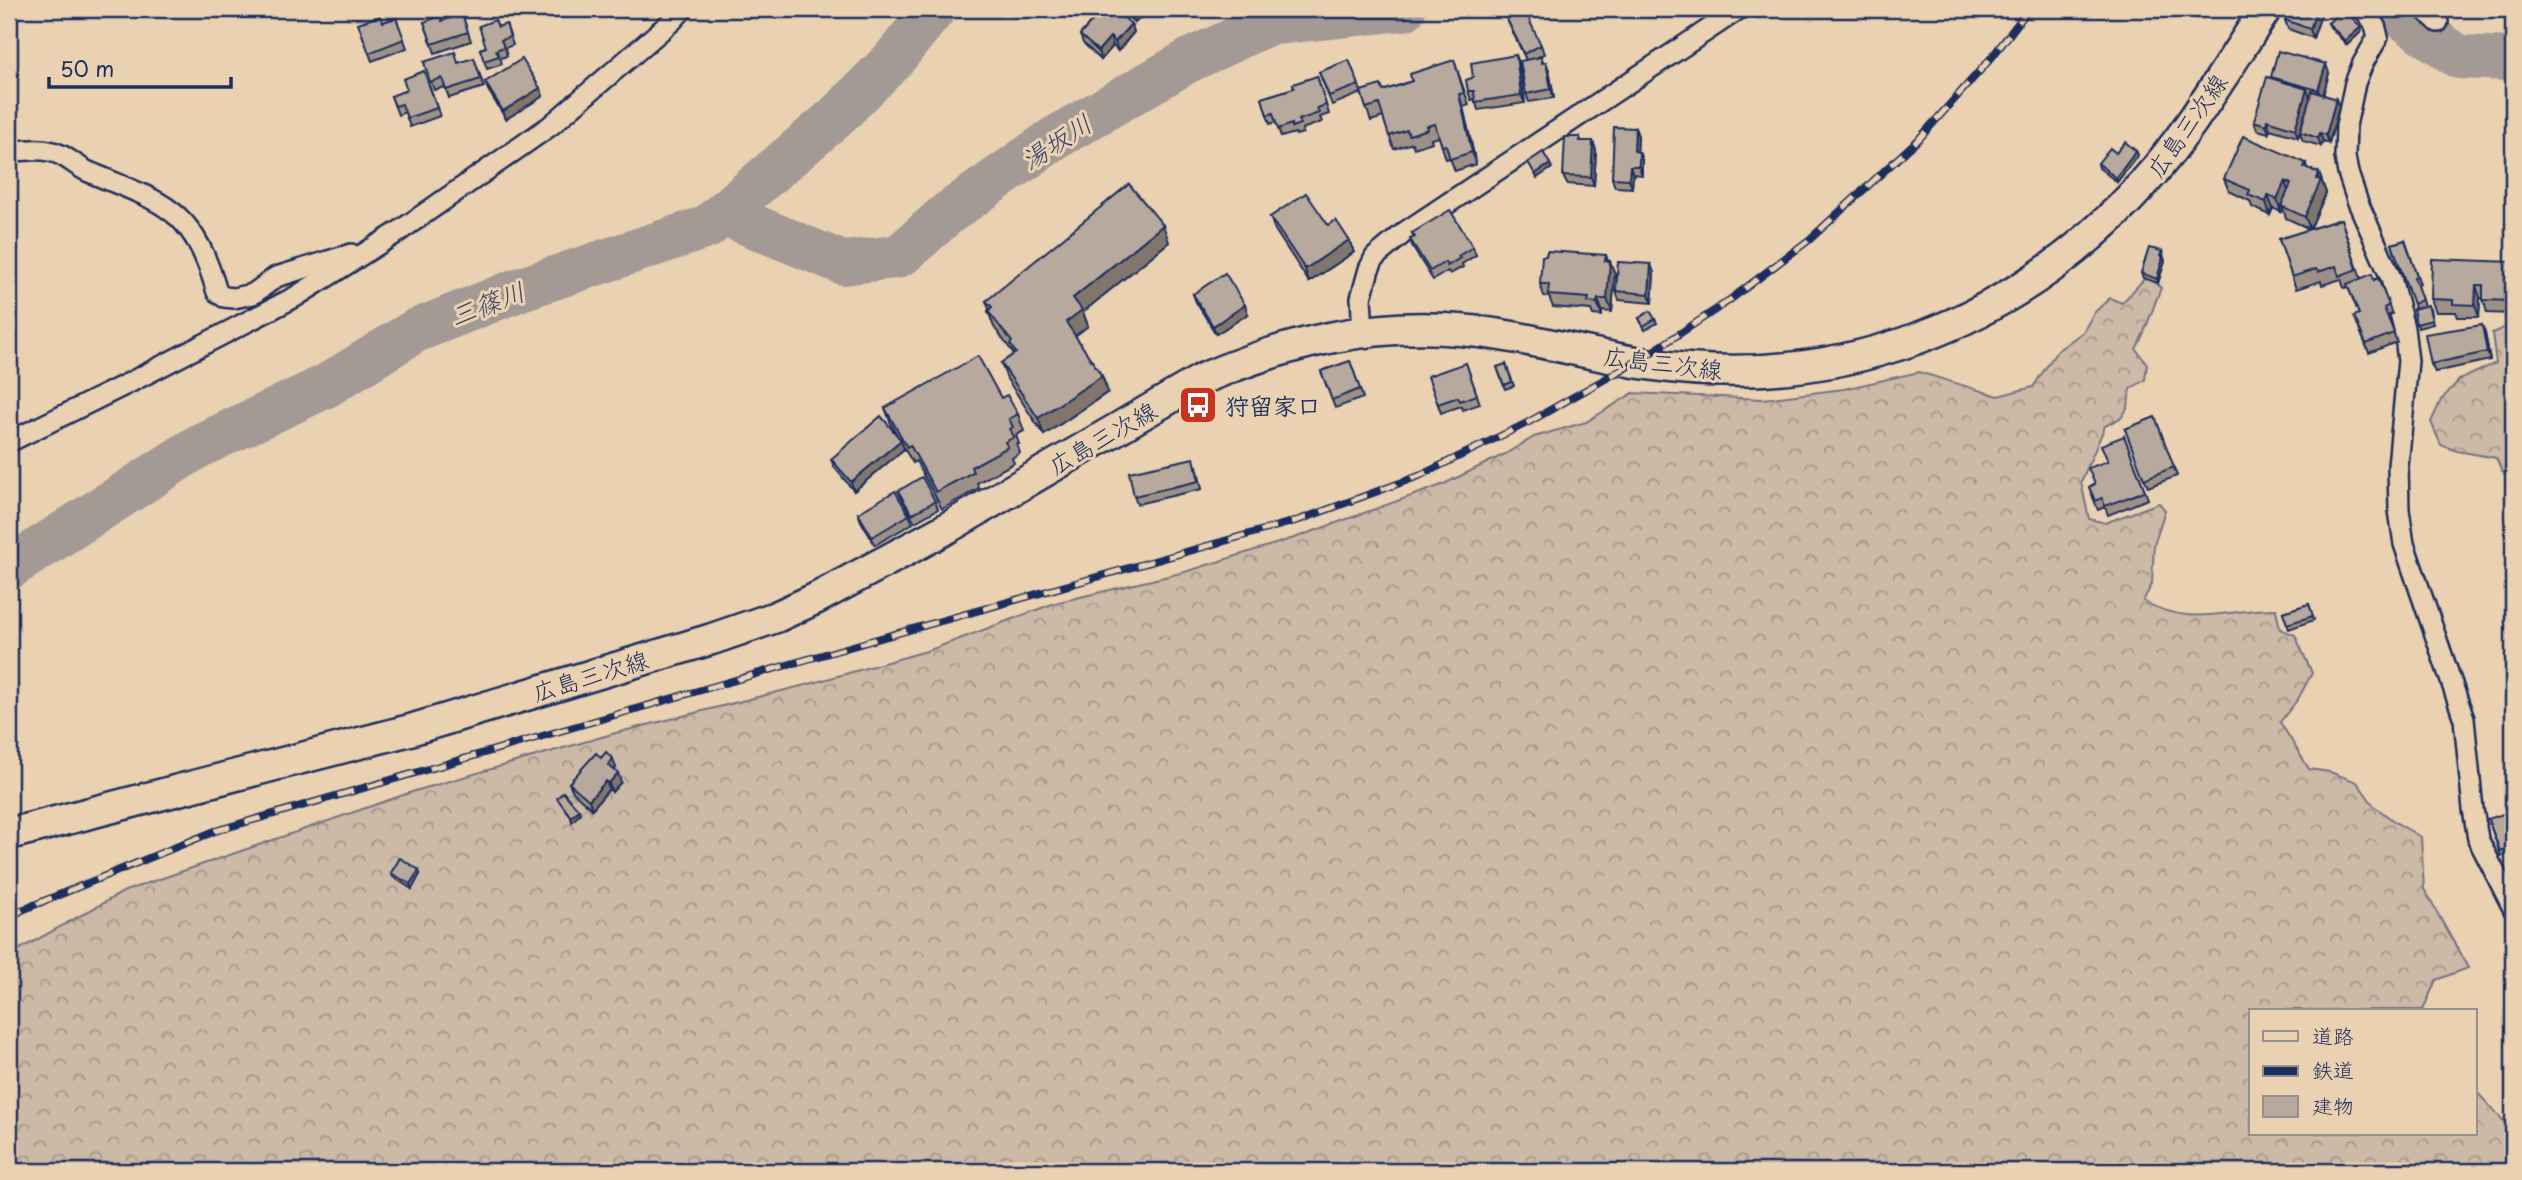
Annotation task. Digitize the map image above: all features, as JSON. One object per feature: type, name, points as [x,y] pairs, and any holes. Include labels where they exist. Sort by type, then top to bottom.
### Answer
[{"type":"main road","name":"広島三次線","points":[[9,834],[410,730],[712,639],[766,620],[817,598],[942,531],[1204,378],[1245,360],[1287,347],[1363,331],[1418,328],[1462,330],[1647,364],[1703,370],[1758,371],[1813,366],[1867,355],[1920,338],[1972,317],[2020,290],[2066,259],[2107,222],[2145,182],[2179,138],[2266,9]]},
{"type":"street","points":[[9,442],[295,297],[398,232],[550,127],[683,9]]},
{"type":"street","points":[[1363,331],[1360,298],[1375,257],[1405,232],[1739,9]]},
{"type":"street","points":[[2364,9],[2375,25],[2378,37],[2363,63],[2356,83],[2346,127],[2345,157],[2357,200],[2392,278],[2404,328],[2409,361],[2398,466],[2399,510],[2404,544],[2464,719],[2478,839],[2513,908]]},
{"type":"street","points":[[9,152],[38,149],[60,154],[84,170],[141,192],[170,209],[189,227],[201,244],[218,292],[224,297],[253,294],[276,277],[367,250]]},
{"type":"green space","points":[[2144,279],[2153,281],[2161,288],[2136,349],[2147,364],[2145,380],[2130,389],[2128,407],[2122,417],[2105,426],[2081,482],[2089,519],[2105,523],[2159,503],[2165,510],[2154,545],[2152,584],[2143,601],[2177,614],[2193,615],[2276,609],[2280,629],[2295,635],[2312,673],[2298,699],[2280,722],[2309,769],[2330,772],[2357,782],[2374,806],[2421,837],[2424,889],[2468,968],[2436,980],[2423,1009],[2249,1009],[2249,1134],[2476,1134],[2476,1091],[2512,1130],[2511,1171],[9,1171],[9,955],[125,891],[415,791],[612,734],[930,650],[1055,603],[1185,572],[1297,537],[1442,485],[1534,437],[1586,422],[1633,393],[1763,399],[1844,389],[1919,372],[1998,396],[2033,387],[2057,351],[2083,332],[2094,313],[2110,298],[2122,303]]},
{"type":"green space","points":[[2513,324],[2513,485],[2496,458],[2457,451],[2441,445],[2431,422],[2441,400],[2459,380],[2496,363],[2492,333]]},
{"type":"building","points":[[1098,9],[1114,9],[1131,24],[1115,42],[1110,37],[1098,51],[1080,35],[1094,19],[1091,17]]},
{"type":"building","points":[[1502,9],[1524,9],[1541,45],[1524,54]]},
{"type":"building","points":[[2289,9],[2317,9],[2310,29],[2285,20]]},
{"type":"building","points":[[2344,9],[2361,27],[2345,41],[2328,23]]},
{"type":"building","points":[[462,14],[468,32],[432,44],[424,22],[441,16],[442,21]]},
{"type":"building","points":[[380,16],[383,22],[396,18],[404,39],[369,53],[358,23]]},
{"type":"building","points":[[495,20],[498,27],[506,24],[510,37],[501,40],[504,47],[496,50],[499,56],[484,61],[480,49],[486,47],[479,26]]},
{"type":"building","points":[[2278,51],[2326,64],[2318,90],[2271,77]]},
{"type":"building","points":[[455,52],[458,63],[474,58],[481,79],[446,90],[442,78],[430,82],[424,62]]},
{"type":"building","points":[[1516,55],[1521,95],[1475,102],[1474,91],[1468,91],[1466,80],[1473,77],[1471,63]]},
{"type":"building","points":[[1541,57],[1542,63],[1546,62],[1551,89],[1526,94],[1520,61]]},
{"type":"building","points":[[522,59],[540,88],[503,111],[485,82]]},
{"type":"building","points":[[1349,60],[1359,85],[1329,96],[1319,72]]},
{"type":"building","points":[[1454,60],[1464,93],[1459,94],[1472,152],[1450,159],[1446,145],[1442,146],[1435,124],[1409,135],[1407,130],[1389,136],[1379,104],[1366,108],[1361,91],[1381,85],[1383,91],[1412,81],[1410,74]]},
{"type":"building","points":[[424,71],[437,108],[407,118],[402,104],[395,106],[391,96],[407,90],[403,79]]},
{"type":"building","points":[[1317,76],[1326,105],[1317,108],[1319,113],[1299,120],[1300,124],[1278,129],[1273,113],[1267,115],[1262,98],[1294,88],[1293,84]]},
{"type":"building","points":[[2267,77],[2307,89],[2295,129],[2267,120],[2266,125],[2254,121]]},
{"type":"building","points":[[2312,91],[2336,99],[2326,135],[2320,133],[2318,138],[2300,132]]},
{"type":"building","points":[[1614,127],[1635,128],[1634,151],[1639,152],[1639,166],[1630,166],[1629,179],[1612,178]]},
{"type":"building","points":[[2243,136],[2306,163],[2304,167],[2319,173],[2317,179],[2321,180],[2305,217],[2281,206],[2291,184],[2285,181],[2277,199],[2268,196],[2266,202],[2248,195],[2250,190],[2224,179]]},
{"type":"building","points":[[1565,137],[1580,137],[1580,141],[1593,141],[1591,177],[1563,176]]},
{"type":"building","points":[[2125,142],[2136,151],[2116,178],[2098,163],[2110,148],[2116,153]]},
{"type":"building","points":[[1543,152],[1550,164],[1535,174],[1528,162]]},
{"type":"building","points":[[1129,184],[1163,225],[1073,298],[1082,310],[1066,322],[1102,376],[1038,418],[1001,363],[1016,353],[1010,344],[1012,342],[988,311],[992,307],[986,301]]},
{"type":"building","points":[[1306,193],[1328,225],[1336,220],[1349,240],[1305,269],[1270,217]]},
{"type":"building","points":[[1450,210],[1473,247],[1447,266],[1445,262],[1430,271],[1410,239],[1415,237],[1412,233]]},
{"type":"building","points":[[2341,219],[2357,269],[2339,276],[2336,266],[2292,277],[2279,239]]},
{"type":"building","points":[[2405,240],[2422,300],[2413,304],[2392,244]]},
{"type":"building","points":[[2149,248],[2162,251],[2157,279],[2141,273]]},
{"type":"building","points":[[1547,251],[1606,255],[1605,261],[1610,261],[1607,299],[1598,299],[1597,303],[1588,302],[1589,298],[1548,295],[1549,284],[1540,284],[1542,256],[1546,256]]},
{"type":"building","points":[[2432,259],[2513,262],[2513,301],[2483,300],[2483,285],[2476,285],[2475,305],[2431,299]]},
{"type":"building","points":[[1618,262],[1651,264],[1649,294],[1616,291]]},
{"type":"building","points":[[1225,273],[1245,305],[1213,326],[1193,294]]},
{"type":"building","points":[[2372,274],[2374,280],[2378,278],[2389,305],[2384,308],[2394,333],[2366,344],[2354,316],[2359,314],[2347,284]]},
{"type":"building","points":[[2428,305],[2432,320],[2416,324],[2413,309]]},
{"type":"building","points":[[1650,311],[1655,319],[1643,326],[1639,318]]},
{"type":"building","points":[[2482,325],[2487,352],[2431,364],[2425,334]]},
{"type":"building","points":[[978,356],[1001,398],[1007,395],[1018,414],[1009,419],[1014,437],[1005,442],[1008,447],[971,467],[973,472],[936,492],[910,445],[907,447],[885,408]]},
{"type":"building","points":[[1350,361],[1360,389],[1332,400],[1321,371]]},
{"type":"building","points":[[1466,363],[1477,395],[1460,401],[1458,397],[1438,404],[1428,376]]},
{"type":"building","points":[[1506,364],[1512,382],[1504,385],[1497,367]]},
{"type":"building","points":[[881,416],[901,440],[851,482],[831,459]]},
{"type":"building","points":[[2155,417],[2174,467],[2144,479],[2125,429]]},
{"type":"building","points":[[2124,436],[2145,491],[2105,506],[2102,498],[2095,501],[2089,487],[2095,484],[2088,468],[2108,461],[2101,445]]},
{"type":"building","points":[[1194,458],[1199,481],[1134,496],[1129,472]]},
{"type":"building","points":[[922,477],[935,501],[912,514],[898,491]]},
{"type":"building","points":[[895,491],[909,515],[872,537],[858,513]]},
{"type":"building","points":[[2309,604],[2313,616],[2287,624],[2283,612]]},
{"type":"building","points":[[606,752],[613,759],[608,765],[618,773],[609,783],[606,781],[589,800],[569,783],[596,753],[601,758]]},
{"type":"building","points":[[563,792],[579,810],[571,817],[557,798]]},
{"type":"building","points":[[2506,813],[2513,832],[2513,847],[2500,851],[2488,819]]},
{"type":"building","points":[[400,858],[419,870],[410,884],[391,873]]},
{"type":"waterway","name":"三篠川","points":[[9,568],[199,446],[326,386],[415,331],[518,290],[707,227],[836,117],[893,60],[934,9]]},
{"type":"waterway","name":"湯坂川","points":[[724,214],[843,263],[895,257],[947,214],[1055,138],[1188,61],[1267,24],[1404,9]]},
{"type":"waterway","name":"湯坂川","points":[[2396,9],[2403,18],[2459,57],[2513,59]]},
{"type":"railway","points":[[9,919],[22,910],[215,831],[1299,520],[1419,476],[1527,423],[1646,356],[1727,302],[1809,240],[1919,139],[1992,57],[2029,9]]},
{"type":"place","name":"狩留家口","points":[[1198,405]]}]
